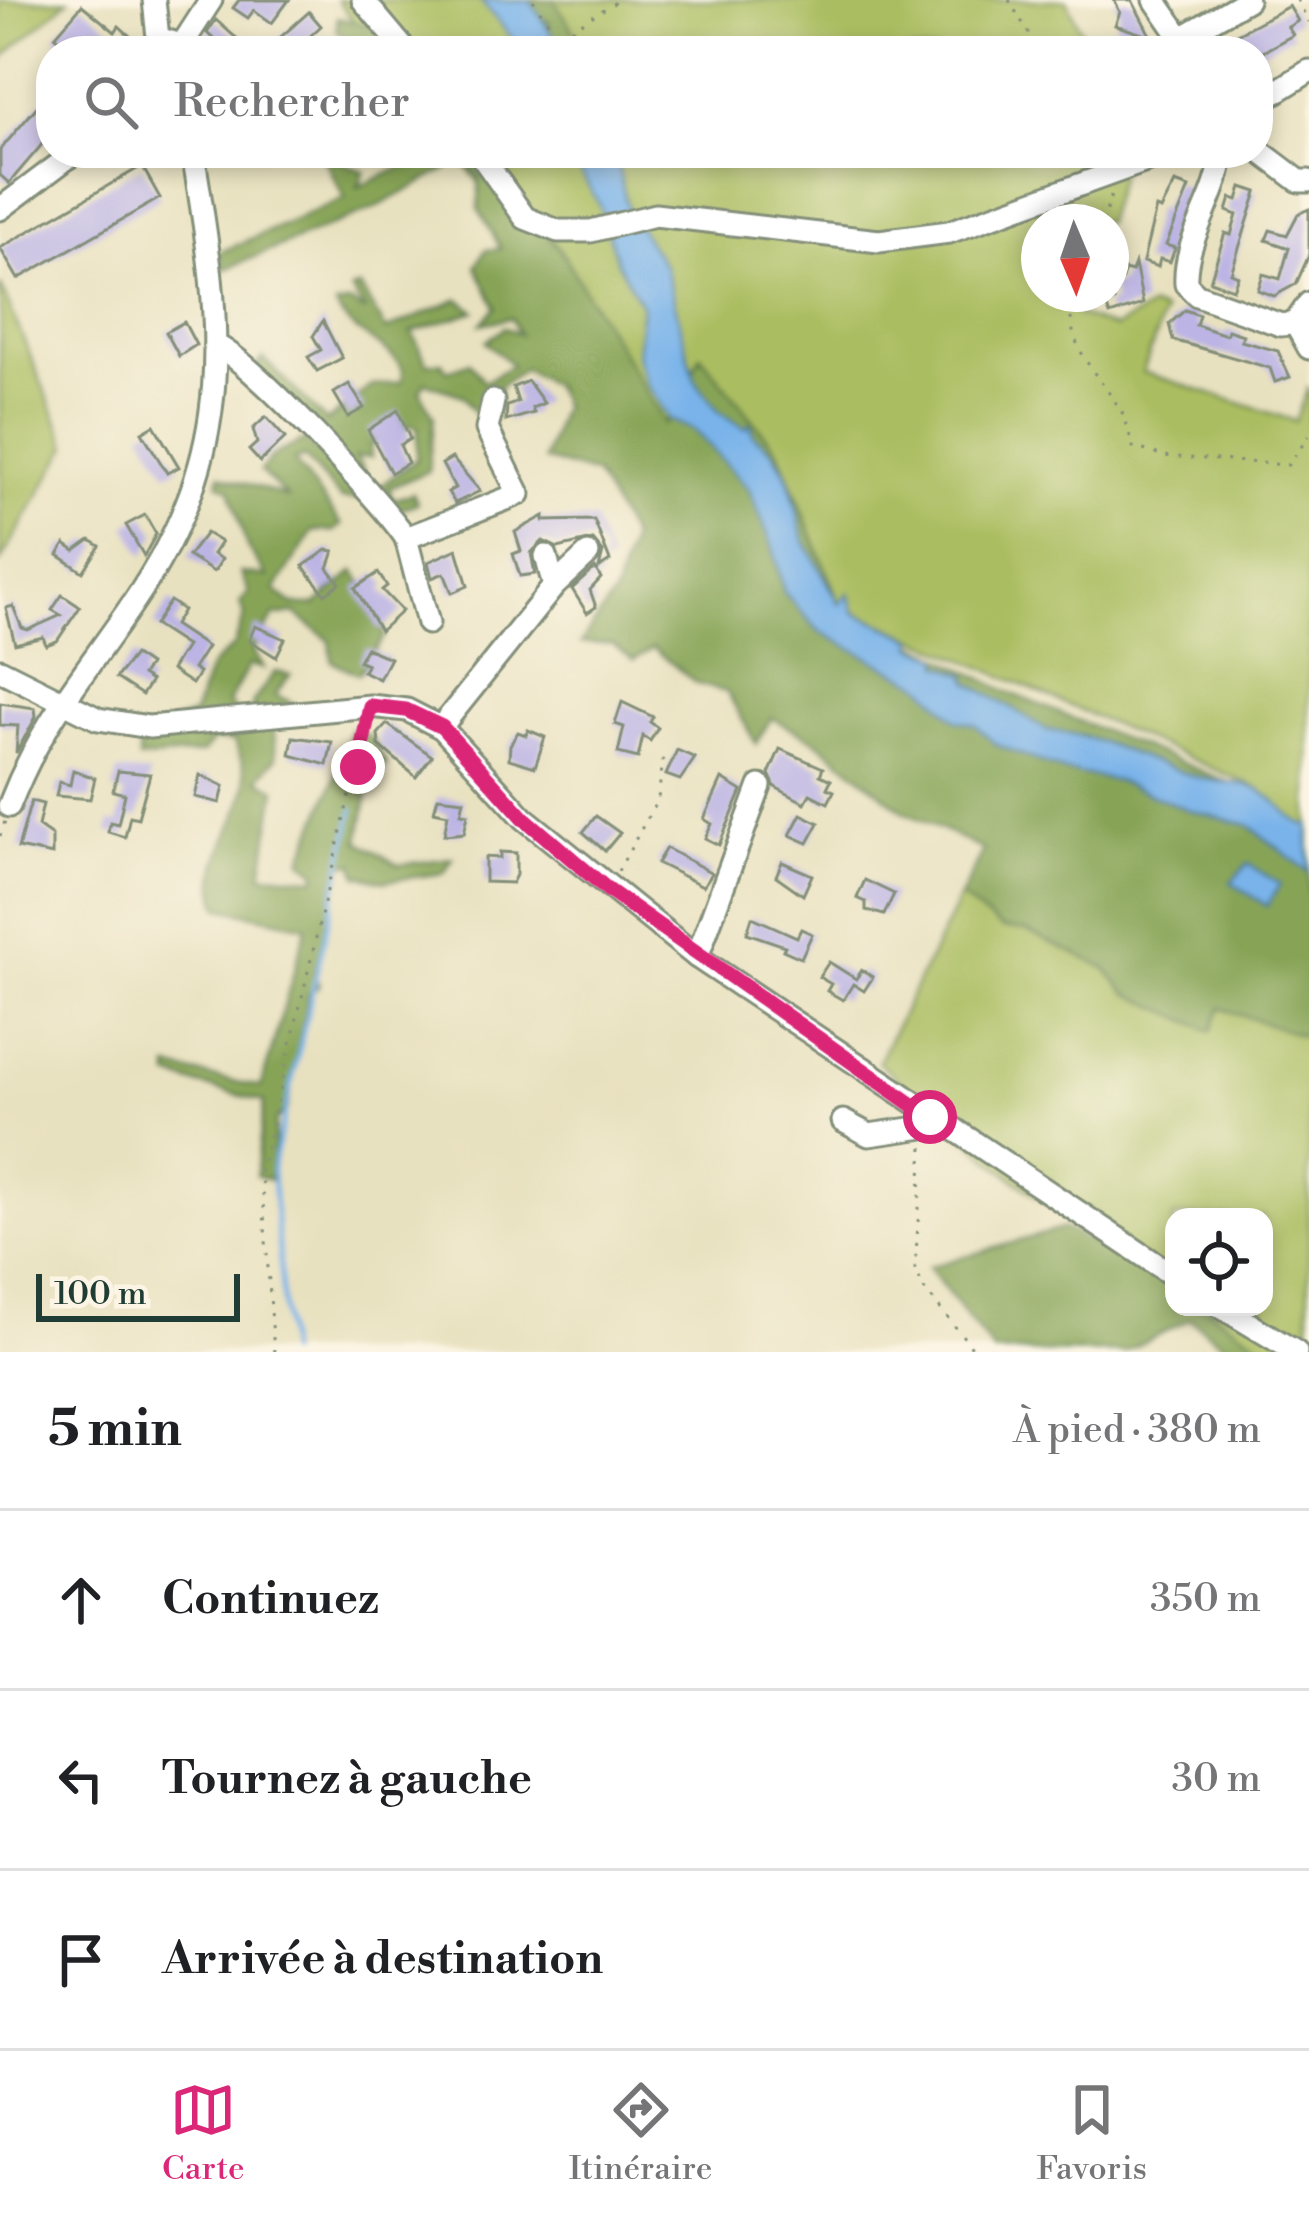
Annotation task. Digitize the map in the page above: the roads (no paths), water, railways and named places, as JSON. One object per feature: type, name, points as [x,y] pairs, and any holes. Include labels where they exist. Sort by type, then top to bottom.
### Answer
[{"type":"street","points":[[154,0],[158,36]]},
{"type":"street","points":[[187,36],[211,0]]},
{"type":"street","points":[[364,0],[394,36]]},
{"type":"street","points":[[1155,0],[1179,36]]},
{"type":"street","points":[[1198,36],[1247,0]]},
{"type":"street","points":[[1273,94],[1309,71]]},
{"type":"street","points":[[1273,161],[1299,181],[1309,181]]},
{"type":"street","points":[[0,209],[54,168]]},
{"type":"street","points":[[9,806],[61,699],[135,600],[178,529],[204,460],[214,406],[215,285],[196,168]]},
{"type":"street","points":[[490,168],[525,218],[558,231],[591,231],[639,215],[879,241],[949,232],[1131,168]]},
{"type":"street","points":[[1220,168],[1185,267],[1186,284],[1197,295],[1260,317],[1295,323]]},
{"type":"street","points":[[1295,323],[1309,303]]},
{"type":"street","points":[[1295,323],[1309,348]]},
{"type":"street","points":[[215,345],[276,398],[388,510],[406,538],[428,623]]},
{"type":"street","points":[[406,538],[519,494],[488,429],[493,400]]},
{"type":"street","points":[[442,727],[554,586],[588,554]]},
{"type":"street","points":[[546,556],[554,586]]},
{"type":"street","points":[[0,670],[98,718],[148,727],[370,706],[406,710],[442,727],[524,818],[697,957],[927,1122],[1165,1270]]},
{"type":"street","points":[[697,957],[760,786]]},
{"type":"street","points":[[843,1121],[868,1135],[927,1122]]},
{"type":"street","points":[[1236,1316],[1296,1352]]},
{"type":"water","points":[[480,0],[530,0],[553,36],[510,36]]},
{"type":"water","points":[[578,168],[618,168],[628,211],[665,267],[695,380],[719,412],[745,428],[751,424],[753,435],[773,451],[789,478],[804,540],[840,604],[849,593],[854,612],[915,639],[914,646],[941,657],[941,665],[966,674],[970,683],[1047,730],[1264,793],[1309,826],[1309,872],[1248,825],[1192,811],[1114,780],[1063,771],[995,744],[974,724],[956,720],[922,685],[819,631],[784,592],[773,547],[749,489],[694,430],[670,420],[647,384],[637,355],[642,306],[617,262],[599,204]]},
{"type":"water","points":[[1248,864],[1280,884],[1267,906],[1231,882]]},
{"type":"waterway","points":[[287,1352],[272,1169],[354,809]]}]
